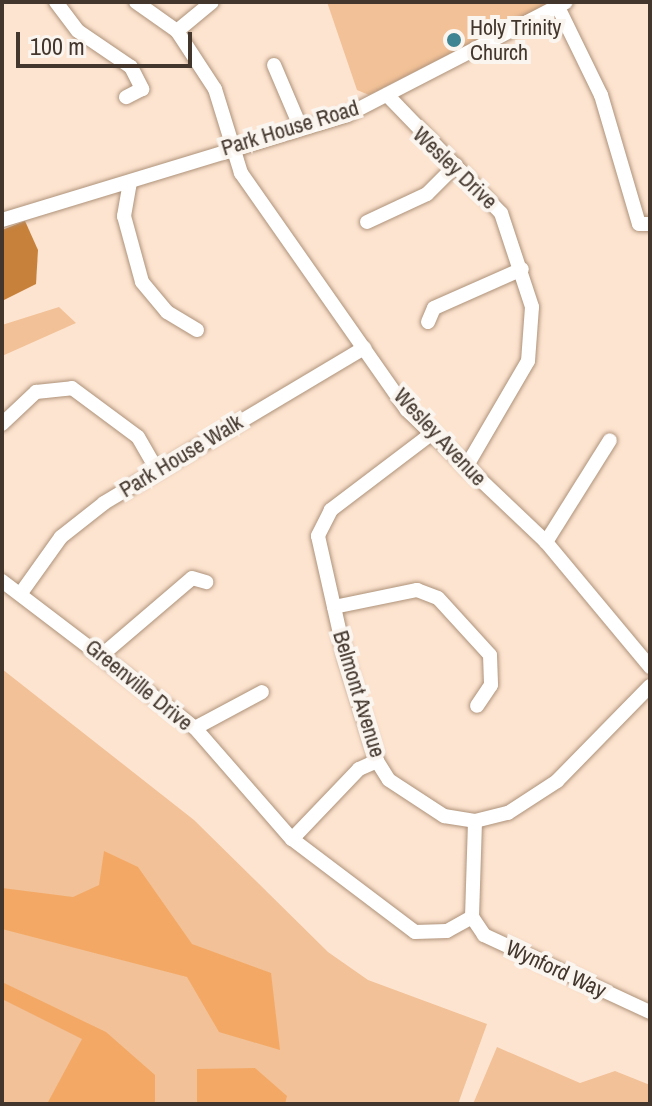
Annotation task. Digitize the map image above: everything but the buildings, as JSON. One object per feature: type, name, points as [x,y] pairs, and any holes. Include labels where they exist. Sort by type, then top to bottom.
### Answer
[{"type":"street","points":[[56,2],[78,31],[131,67],[142,89],[126,97]]},
{"type":"street","points":[[136,2],[177,31],[212,2]]},
{"type":"street","points":[[562,4],[601,95],[639,224],[650,224]]},
{"type":"street","name":"Park House Road","points":[[2,220],[130,182],[387,95],[562,4]]},
{"type":"street","name":"Wesley Avenue","points":[[177,31],[215,89],[241,173],[364,348],[431,434],[546,542],[650,667]]},
{"type":"street","points":[[274,65],[300,126]]},
{"type":"street","name":"Wesley Drive","points":[[387,95],[397,114],[456,165],[501,213],[522,269],[533,322],[528,361],[466,467]]},
{"type":"street","points":[[367,222],[427,194],[456,165]]},
{"type":"street","points":[[130,182],[124,216],[142,282],[167,312],[197,330]]},
{"type":"street","points":[[428,322],[434,308],[522,269]]},
{"type":"street","name":"Park House Walk","points":[[21,593],[61,537],[156,468],[364,348]]},
{"type":"street","points":[[2,424],[36,392],[72,388],[138,437],[156,468]]},
{"type":"street","name":"Belmont Avenue","points":[[431,434],[325,518],[317,545],[377,761],[411,799],[475,821]]},
{"type":"street","points":[[546,542],[610,440]]},
{"type":"street","points":[[102,655],[192,578],[206,582]]},
{"type":"street","name":"Greenville Drive","points":[[2,581],[195,728],[292,839],[415,932],[447,931],[472,917]]},
{"type":"street","points":[[334,607],[417,590],[438,598],[490,655],[491,685],[477,706]]},
{"type":"street","points":[[472,917],[475,821],[534,801],[650,686]]},
{"type":"street","points":[[195,728],[262,692]]},
{"type":"street","points":[[292,839],[359,769],[377,761]]},
{"type":"street","name":"Wynford Way","points":[[472,917],[484,935],[650,1012]]},
{"type":"shaded area","points":[[327,2],[551,2],[369,95],[357,90]]},
{"type":"shaded area","points":[[25,221],[38,250],[36,284],[2,301],[2,230]]},
{"type":"shaded area","points":[[59,307],[76,323],[2,356],[2,325]]},
{"type":"shaded area","points":[[2,669],[194,820],[328,952],[368,980],[487,1024],[458,1104],[2,1104]]},
{"type":"shaded area","points":[[104,851],[138,867],[192,944],[271,973],[280,1050],[219,1032],[187,977],[2,929],[2,888],[73,897],[99,885]]},
{"type":"shaded area","points":[[2,982],[106,1032],[155,1075],[155,1104],[47,1104],[82,1039],[2,999]]},
{"type":"shaded area","points":[[497,1047],[580,1083],[615,1071],[650,1085],[650,1104],[473,1104]]},
{"type":"shaded area","points":[[255,1068],[287,1096],[285,1104],[197,1104],[197,1069]]},
{"type":"place","name":"Holy Trinity Church","points":[[454,40]]}]
